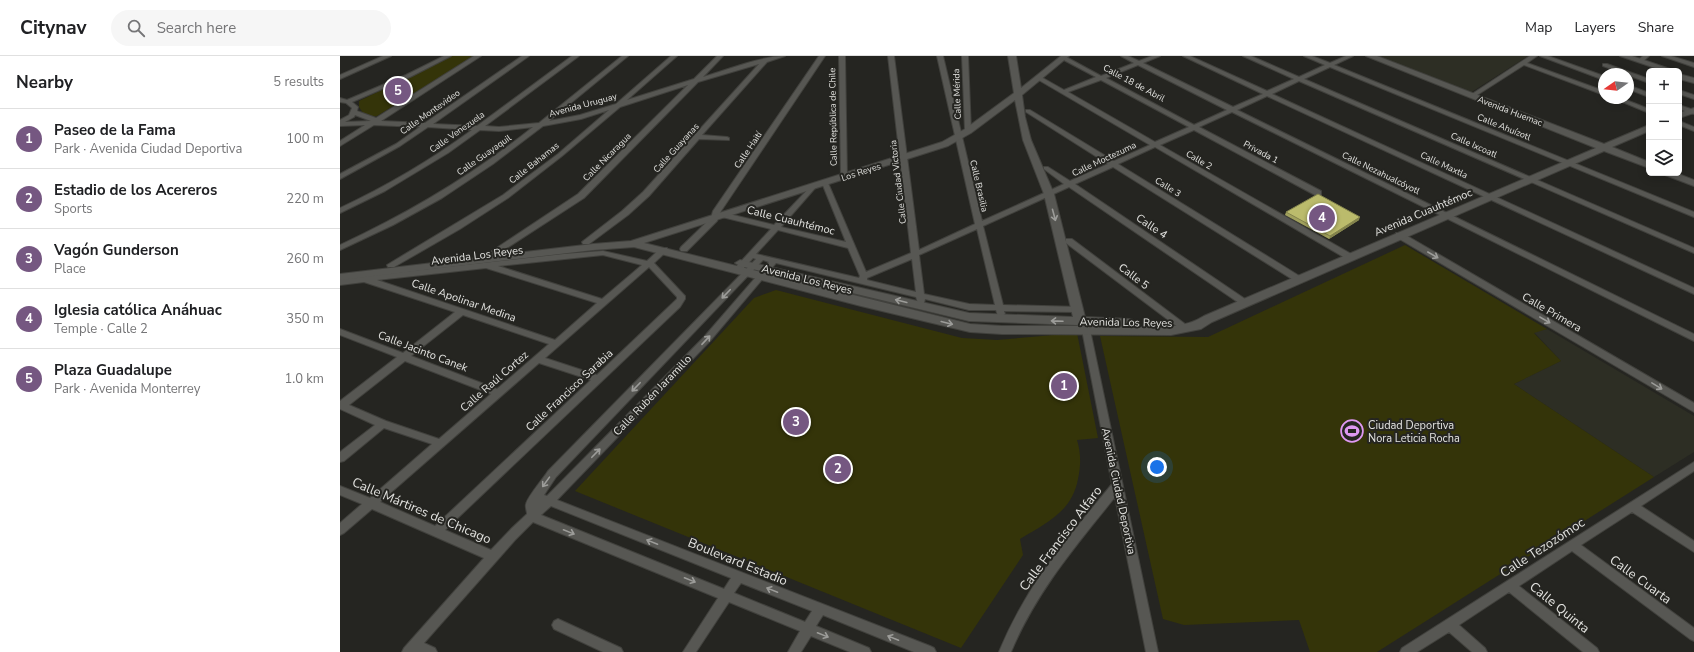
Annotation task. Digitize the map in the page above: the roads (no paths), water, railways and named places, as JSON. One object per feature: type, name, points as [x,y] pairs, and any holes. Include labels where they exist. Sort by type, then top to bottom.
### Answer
[{"type":"street","points":[[340,77],[388,56]]},
{"type":"street","points":[[348,102],[408,76],[448,56]]},
{"type":"street","points":[[340,144],[377,123],[478,56]]},
{"type":"street","name":"Calle Montevideo","points":[[340,177],[375,158],[425,126],[526,56]]},
{"type":"street","name":"Calle Venezuela","points":[[340,211],[422,167],[478,129],[576,56]]},
{"type":"street","name":"Calle Guayaquil","points":[[340,248],[394,221],[450,189],[496,158],[625,56]]},
{"type":"street","name":"Calle Bahamas","points":[[391,265],[450,232],[519,187],[546,167],[674,56]]},
{"type":"street","name":"Calle Nicaragua","points":[[493,253],[581,196],[720,56]]},
{"type":"street","name":"Avenida Uruguay","points":[[340,123],[377,123],[478,129],[510,129],[539,125],[569,120],[768,58],[782,56]]},
{"type":"street","name":"Calle Haití","points":[[684,249],[714,219],[717,211],[822,56]]},
{"type":"street","name":"Calle República de Chile","points":[[842,56],[844,177]]},
{"type":"street","name":"Calle Ciudad Victoria","points":[[891,56],[905,158],[921,301]]},
{"type":"street","name":"Calle Brasilia","points":[[940,56],[958,138],[1001,314]]},
{"type":"street","name":"Calle Mérida","points":[[965,56],[968,131]]},
{"type":"street","name":"Avenida Ciudad Deportiva","points":[[1012,56],[1034,135],[1046,168],[1077,309],[1085,324]]},
{"type":"street","name":"Avenida Ciudad Deportiva","points":[[1019,56],[1021,117],[1027,140],[1052,192],[1069,241],[1152,652]]},
{"type":"street","name":"Calle Nezahualcóyotl","points":[[1124,56],[1694,338]]},
{"type":"street","points":[[1064,92],[1158,56]]},
{"type":"street","name":"Calle Maxtla","points":[[1186,56],[1694,291]]},
{"type":"street","name":"Calle Ixcoatl","points":[[1246,56],[1694,251]]},
{"type":"street","name":"Calle Ahuízotl","points":[[1307,56],[1694,215]]},
{"type":"street","name":"Calle Moctezuma","points":[[863,279],[1350,56]]},
{"type":"street","name":"Avenida Huemac","points":[[1370,56],[1646,164]]},
{"type":"street","points":[[1472,96],[1534,56]]},
{"type":"street","points":[[1543,56],[1598,76]]},
{"type":"street","points":[[1615,56],[1653,68]]},
{"type":"street","points":[[1624,56],[1643,58],[1665,68]]},
{"type":"street","points":[[1664,56],[1694,65]]},
{"type":"street","points":[[1684,62],[1692,56]]},
{"type":"street","name":"Los Reyes","points":[[634,244],[930,150],[958,138],[1039,78],[1064,57]]},
{"type":"street","name":"Calle 18 de Abril","points":[[1064,57],[1195,127]]},
{"type":"street","name":"Calle Guayanas","points":[[586,242],[625,213],[646,194],[768,58]]},
{"type":"street","points":[[1523,63],[1598,91]]},
{"type":"street","points":[[1605,65],[1646,80]]},
{"type":"street","points":[[1682,74],[1694,78]]},
{"type":"street","points":[[1682,77],[1694,81]]},
{"type":"street","name":"Calle 2","points":[[1039,78],[1350,257]]},
{"type":"street","points":[[1634,89],[1646,94]]},
{"type":"street","points":[[1682,93],[1694,98]]},
{"type":"street","points":[[340,100],[348,102],[355,107],[354,112]]},
{"type":"street","points":[[1631,104],[1646,110]]},
{"type":"street","points":[[1682,108],[1693,111]]},
{"type":"street","name":"Calle 3","points":[[1028,111],[1298,279]]},
{"type":"street","points":[[1682,115],[1693,111]]},
{"type":"street","name":"Avenida Uruguay","points":[[340,123],[354,112],[377,123]]},
{"type":"street","points":[[1682,124],[1694,129]]},
{"type":"street","name":"Privada 1","points":[[1195,127],[1318,193]]},
{"type":"street","name":"Avenida Cuauhtémoc","points":[[1208,319],[1646,129]]},
{"type":"street","points":[[698,137],[727,139]]},
{"type":"street","name":"Calle 4","points":[[1046,168],[1245,303]]},
{"type":"street","points":[[1676,176],[1694,183]]},
{"type":"street","points":[[825,183],[863,279]]},
{"type":"street","points":[[814,186],[776,228],[749,264],[768,269],[863,279],[921,301]]},
{"type":"street","name":"Calle Cuauhtémoc","points":[[725,215],[851,246]]},
{"type":"street","name":"Calle Primera","points":[[1399,235],[1694,408]]},
{"type":"street","name":"Avenida Los Reyes","points":[[340,271],[628,238],[645,240],[749,264],[970,328],[1002,330],[1085,324]]},
{"type":"street","name":"Calle 5","points":[[1069,241],[1183,326]]},
{"type":"street","name":"Avenida Los Reyes","points":[[345,279],[593,247],[634,244],[749,264]]},
{"type":"street","name":"Calle Raúl Cortez","points":[[340,530],[555,343],[650,264],[664,250]]},
{"type":"street","points":[[363,277],[593,253],[613,255],[650,264]]},
{"type":"street","name":"Calle Francisco Sarabia","points":[[437,531],[677,305],[681,299],[680,293],[650,264]]},
{"type":"street","name":"Calle Rubén Jaramillo","points":[[533,517],[531,505],[552,474],[749,264]]},
{"type":"street","points":[[486,265],[604,302]]},
{"type":"street","name":"Avenida Los Reyes","points":[[768,269],[921,301],[963,316],[1001,314],[1148,332],[1183,326],[1197,326],[1208,319]]},
{"type":"street","name":"Calle Rubén Jaramillo","points":[[412,648],[520,526],[533,517],[549,501],[707,339],[768,269]]},
{"type":"street","name":"Calle Apolinar Medina","points":[[363,277],[461,312],[555,343]]},
{"type":"street","points":[[340,282],[345,279]]},
{"type":"street","points":[[340,288],[345,279]]},
{"type":"street","points":[[1001,314],[1077,309]]},
{"type":"street","points":[[440,443],[383,424],[341,405],[461,312]]},
{"type":"street","name":"Calle Jacinto Canek","points":[[340,332],[498,393]]},
{"type":"street","points":[[537,359],[598,379]]},
{"type":"street","points":[[340,458],[383,424]]},
{"type":"street","name":"Calle Tezozómoc","points":[[1406,652],[1692,469]]},
{"type":"street","name":"Calle Francisco Alfaro","points":[[1005,652],[1019,619],[1037,588],[1061,555],[1118,485]]},
{"type":"street","name":"Calle Mártires de Chicago","points":[[340,490],[493,556]]},
{"type":"street","name":"Boulevard Estadio","points":[[535,497],[549,501],[930,652]]},
{"type":"street","points":[[1633,506],[1694,547]]},
{"type":"street","points":[[533,517],[865,652]]},
{"type":"street","name":"Calle Cuarta","points":[[1572,545],[1694,635]]},
{"type":"street","points":[[689,652],[739,576]]},
{"type":"street","name":"Calle Quinta","points":[[1509,586],[1593,652]]},
{"type":"street","points":[[794,652],[820,609]]},
{"type":"street","points":[[1449,624],[1481,652]]},
{"type":"street","points":[[558,625],[616,652]]},
{"type":"street","points":[[412,648],[431,652]]},
{"type":"place","name":"Plaza Guadalupe","points":[[398,91]]},
{"type":"place","name":"Iglesia católica Anáhuac","points":[[1322,218]]},
{"type":"place","name":"Paseo de la Fama","points":[[1064,386]]},
{"type":"place","name":"Vagón Gunderson","points":[[796,422]]},
{"type":"place","name":"Ciudad Deportiva Nora Leticia Rocha","points":[[1352,431]]},
{"type":"place","name":"Estadio de los Acereros","points":[[838,469]]}]
